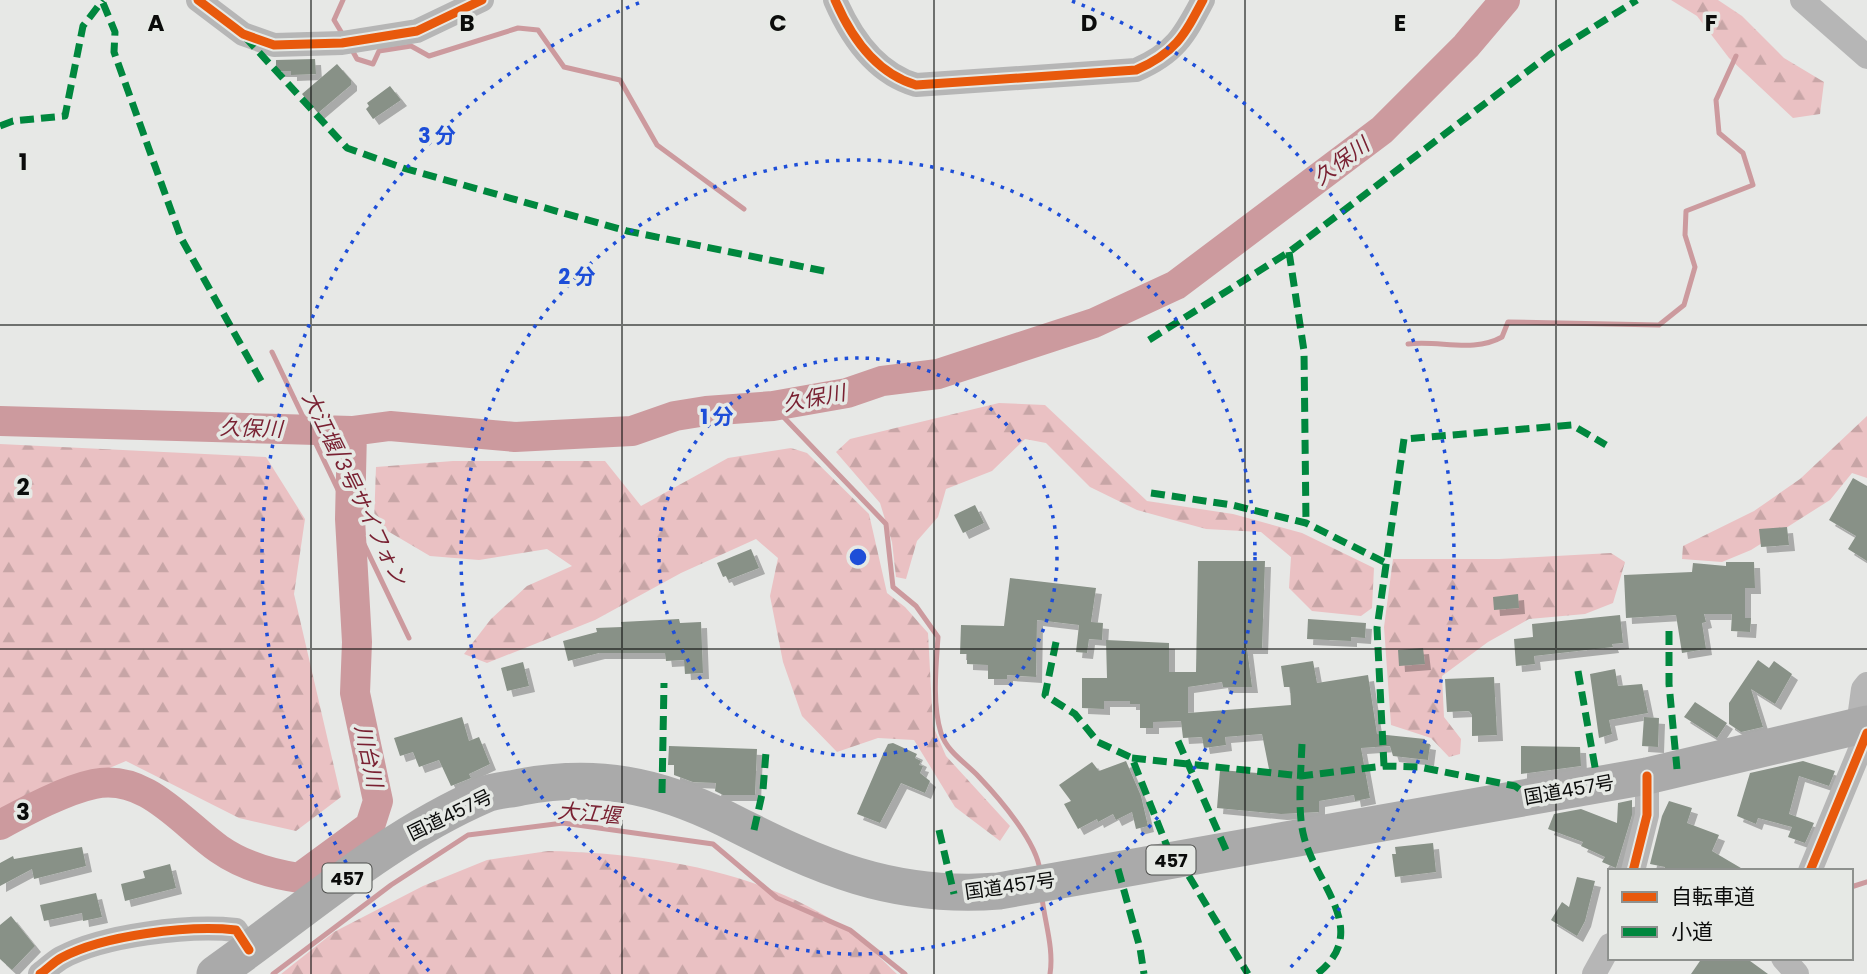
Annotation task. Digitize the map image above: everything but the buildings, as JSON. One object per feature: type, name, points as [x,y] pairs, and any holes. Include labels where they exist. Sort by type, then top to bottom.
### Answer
[{"type":"highway","name":"国道457号","points":[[215,974],[394,843],[487,794],[551,782],[611,781],[662,793],[829,867],[896,888],[954,894],[999,891],[1647,776],[1864,728]]},
{"type":"street","points":[[198,0],[243,34],[274,45],[342,43],[417,31],[482,0]]},
{"type":"street","points":[[835,0],[860,47],[900,80],[916,85],[1136,70],[1164,58],[1175,47],[1203,0]]},
{"type":"street","points":[[1802,0],[1867,57]]},
{"type":"street","points":[[1811,869],[1864,728],[1863,689],[1867,684]]},
{"type":"street","points":[[1634,869],[1647,815],[1647,776]]},
{"type":"street","points":[[40,974],[62,958],[112,940],[198,928],[236,930],[249,950]]},
{"type":"street","points":[[1594,974],[1608,949]]},
{"type":"street","points":[[1785,960],[1797,974]]},
{"type":"green space","points":[[1671,0],[1718,0],[1742,16],[1784,58],[1824,82],[1820,114],[1793,118],[1729,58],[1697,16]]},
{"type":"green space","points":[[999,403],[1045,405],[1147,501],[1233,514],[1302,533],[1374,568],[1372,608],[1361,616],[1312,611],[1289,588],[1291,557],[1261,532],[1206,529],[1137,510],[1090,487],[1046,443],[1025,439],[992,471],[946,489],[938,517],[917,541],[906,579],[896,577],[892,542],[880,503],[836,452],[850,439]]},
{"type":"green space","points":[[1867,416],[1867,478],[1852,473],[1830,500],[1751,550],[1722,562],[1682,559],[1683,546],[1754,511],[1800,479]]},
{"type":"green space","points":[[0,444],[266,457],[305,519],[294,594],[341,797],[296,831],[239,818],[126,761],[46,795],[0,829]]},
{"type":"green space","points":[[791,448],[807,453],[869,514],[887,593],[905,607],[928,633],[933,726],[946,756],[1010,826],[1000,841],[955,807],[914,740],[878,738],[837,752],[802,716],[783,662],[770,596],[778,558],[756,539],[681,573],[595,620],[487,663],[464,654],[491,619],[527,586],[572,566],[547,549],[479,560],[430,556],[374,523],[376,467],[453,461],[605,461],[641,506],[728,458]]},
{"type":"green space","points":[[1611,553],[1625,562],[1613,603],[1585,614],[1529,619],[1488,642],[1442,676],[1444,717],[1461,739],[1460,754],[1449,757],[1431,738],[1391,725],[1384,627],[1393,559],[1499,559]]},
{"type":"green space","points":[[548,851],[665,861],[705,869],[781,893],[816,910],[849,931],[897,974],[281,974],[334,932],[423,886],[487,860]]},
{"type":"waterway","points":[[343,0],[334,20],[343,35]]},
{"type":"waterway","name":"久保川","points":[[0,421],[352,431],[390,426],[515,437],[632,431],[675,416],[773,406],[847,393],[882,381],[938,374],[1094,323],[1176,285],[1382,130],[1466,46],[1505,0]]},
{"type":"waterway","points":[[352,50],[357,59],[373,64],[379,51],[411,46],[429,56],[518,28],[538,30],[564,67],[620,80],[657,145],[744,209]]},
{"type":"waterway","points":[[1408,344],[1468,345],[1491,342],[1502,337],[1508,322],[1659,325],[1684,305],[1695,267],[1685,235],[1686,211],[1753,185],[1743,153],[1719,133],[1716,100],[1736,56]]},
{"type":"waterway","name":"大江堰/3号サイフォン","points":[[272,352],[409,638]]},
{"type":"waterway","points":[[773,406],[886,524],[893,587],[916,606],[938,637],[936,698],[938,722],[944,740],[1016,821],[1032,847],[1040,871]]},
{"type":"waterway","name":"川台川","points":[[0,825],[71,791],[94,784],[130,786],[162,803],[219,849],[237,860],[299,878],[370,826],[378,801],[355,693],[357,642],[350,519],[352,431]]},
{"type":"waterway","name":"大江堰","points":[[273,974],[391,885],[468,835],[563,823],[713,844],[777,898],[850,930],[905,974]]},
{"type":"waterway","points":[[1853,886],[1867,882]]},
{"type":"waterway","points":[[1042,898],[1050,946],[1050,974]]},
{"type":"marked path","points":[[0,126],[13,121],[65,116],[83,26],[103,0]]},
{"type":"marked path","points":[[1149,340],[1289,252],[1549,55],[1637,0]]},
{"type":"marked path","points":[[103,3],[115,32],[114,52],[181,238],[264,386]]},
{"type":"marked path","points":[[245,37],[347,148],[403,168],[627,231],[824,271]]},
{"type":"marked path","points":[[1289,252],[1304,351],[1306,523]]},
{"type":"marked path","points":[[1384,766],[1377,628],[1404,439],[1572,425],[1606,445]]},
{"type":"marked path","points":[[1151,493],[1232,505],[1306,523],[1386,563]]},
{"type":"marked path","points":[[1669,631],[1669,684],[1677,769]]},
{"type":"marked path","points":[[1056,642],[1045,695],[1075,714],[1098,742],[1132,758],[1172,859]]},
{"type":"marked path","points":[[1578,671],[1598,784]]},
{"type":"marked path","points":[[662,793],[664,683]]},
{"type":"marked path","points":[[1178,741],[1226,850]]},
{"type":"marked path","points":[[1302,744],[1300,791],[1304,837],[1336,907],[1340,924],[1340,941],[1333,958],[1317,974]]},
{"type":"marked path","points":[[754,830],[763,790],[766,752]]},
{"type":"marked path","points":[[1132,758],[1301,776],[1384,766],[1419,767],[1515,786],[1530,797]]},
{"type":"marked path","points":[[939,830],[954,894]]},
{"type":"marked path","points":[[1178,858],[1248,974]]},
{"type":"marked path","points":[[1118,869],[1140,948],[1144,974]]},
{"type":"cycle path","points":[[198,0],[243,34],[274,45],[342,43],[417,31],[482,0]]},
{"type":"cycle path","points":[[835,0],[866,52],[888,72],[916,85],[1136,70],[1160,57],[1177,42],[1203,0]]},
{"type":"cycle path","points":[[1811,869],[1867,733]]},
{"type":"cycle path","points":[[1634,869],[1647,815],[1647,776]]},
{"type":"cycle path","points":[[40,974],[61,958],[99,943],[171,931],[236,930],[249,950]]}]
